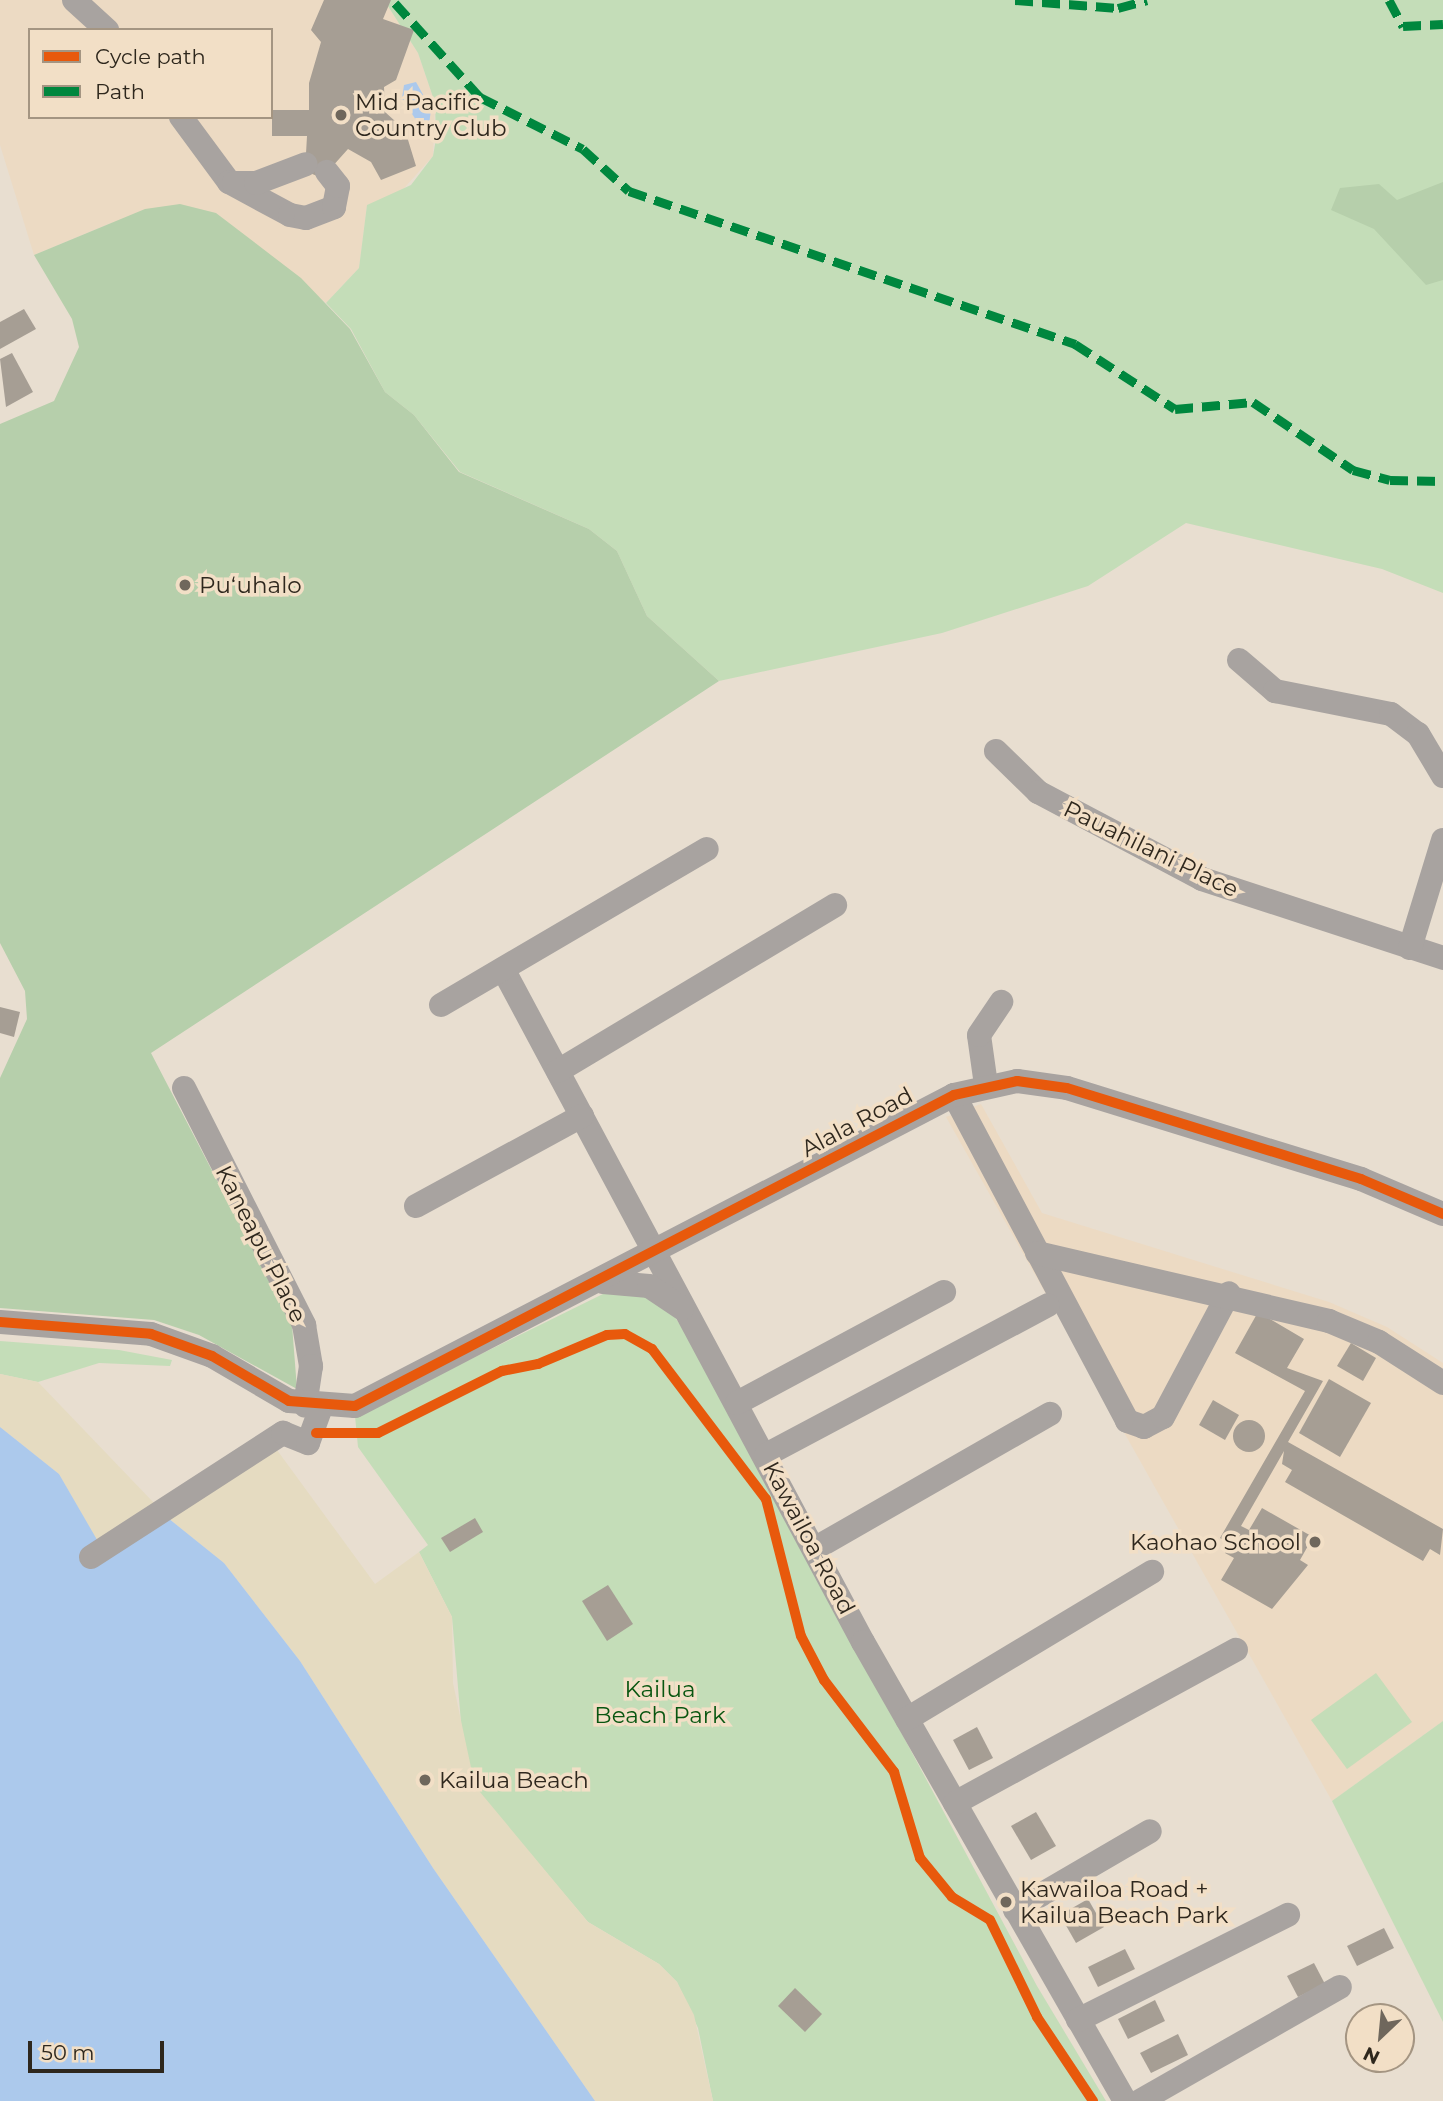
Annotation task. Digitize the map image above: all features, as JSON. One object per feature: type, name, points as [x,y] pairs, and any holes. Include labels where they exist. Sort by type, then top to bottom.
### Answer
[{"type":"street","points":[[74,0],[105,28]]},
{"type":"street","points":[[182,119],[229,182],[280,205],[301,218],[328,212],[339,192],[306,169]]},
{"type":"street","points":[[229,182],[256,183],[306,169]]},
{"type":"street","points":[[280,205],[306,169]]},
{"type":"street","points":[[1240,660],[1251,677],[1275,691],[1391,714],[1418,734],[1443,776]]},
{"type":"street","name":"Pauahilani Place","points":[[996,751],[1038,792],[1173,865],[1264,902],[1443,958]]},
{"type":"street","points":[[1410,948],[1443,840]]},
{"type":"street","points":[[441,1005],[707,849]]},
{"type":"street","points":[[558,1071],[835,905]]},
{"type":"street","name":"Kawailoa Road","points":[[503,969],[907,1719],[1125,2101]]},
{"type":"street","points":[[986,1085],[979,1035],[1001,1002]]},
{"type":"street","name":"Alala Road","points":[[313,1407],[355,1406],[388,1394],[954,1095],[986,1085],[1067,1088],[1361,1179],[1443,1214]]},
{"type":"street","name":"Kaneapu Place","points":[[91,1557],[284,1433],[308,1443],[313,1407],[311,1366],[304,1325],[184,1088]]},
{"type":"street","points":[[954,1095],[1123,1416],[1137,1426],[1163,1417],[1229,1293]]},
{"type":"street","points":[[416,1206],[582,1116]]},
{"type":"street","points":[[1037,1252],[1229,1293],[1354,1331],[1443,1383]]},
{"type":"street","points":[[593,1285],[621,1281],[649,1286],[688,1315]]},
{"type":"street","points":[[737,1403],[944,1292]]},
{"type":"street","points":[[766,1455],[1048,1305]]},
{"type":"street","points":[[0,1322],[151,1334],[194,1348],[313,1407]]},
{"type":"street","points":[[814,1549],[1050,1414]]},
{"type":"street","points":[[907,1719],[1152,1572]]},
{"type":"street","points":[[955,1803],[1236,1650]]},
{"type":"street","points":[[1015,1910],[1150,1830]]},
{"type":"street","points":[[1078,2020],[1288,1915]]},
{"type":"street","points":[[1140,2101],[1340,1987]]},
{"type":"shaded area","points":[[0,0],[384,0],[418,53],[435,103],[433,156],[397,196],[367,205],[359,268],[326,303],[216,213],[111,223],[34,255],[0,145]]},
{"type":"shaded area","name":"Kaohao School","points":[[981,1104],[1042,1213],[1329,1302],[1387,1327],[1443,1363],[1443,1721],[1332,1801],[946,1117]]},
{"type":"green space","points":[[384,0],[1443,0],[1443,593],[1382,569],[1186,523],[1088,586],[942,633],[719,681],[647,616],[617,551],[589,529],[460,472],[414,415],[385,392],[351,329],[326,303],[359,268],[367,205],[411,185],[433,156],[436,139],[435,103],[418,53]]},
{"type":"green space","points":[[1443,182],[1443,280],[1426,285],[1374,229],[1331,210],[1340,188],[1379,184],[1397,200]]},
{"type":"green space","points":[[180,204],[216,213],[301,278],[350,329],[385,392],[414,415],[459,472],[589,529],[617,551],[647,616],[719,681],[151,1053],[292,1325],[297,1389],[199,1335],[154,1320],[0,1308],[0,1078],[27,1019],[25,991],[0,943],[0,424],[54,401],[79,347],[72,319],[34,255],[145,209]]},
{"type":"green space","name":"Kailua Beach Park","points":[[605,1293],[642,1295],[673,1314],[693,1344],[1037,1986],[1106,2101],[713,2101],[698,2028],[677,1982],[659,1964],[588,1922],[483,1798],[469,1773],[462,1734],[452,1617],[419,1552],[428,1545],[358,1447],[355,1416]]},
{"type":"green space","points":[[0,1341],[119,1350],[172,1360],[170,1366],[99,1363],[38,1382],[0,1374]]},
{"type":"green space","points":[[1376,1673],[1412,1722],[1347,1769],[1311,1720]]},
{"type":"green space","points":[[1443,1721],[1443,2022],[1332,1801]]},
{"type":"sand","points":[[0,1374],[38,1382],[154,1503],[97,1541],[59,1474],[0,1427]]},
{"type":"sand","name":"Kailua Beach","points":[[277,1450],[375,1584],[419,1552],[452,1617],[453,1683],[475,1786],[588,1922],[659,1964],[677,1982],[694,2015],[713,2101],[595,2101],[433,1868],[300,1661],[224,1563],[168,1518]]},
{"type":"water","points":[[416,82],[431,109],[429,125],[421,128],[402,98],[404,85]]},
{"type":"water","points":[[0,1427],[59,1474],[107,1557],[168,1518],[224,1563],[300,1661],[433,1868],[595,2101],[0,2101]]},
{"type":"building","points":[[324,0],[391,0],[383,19],[414,30],[396,80],[384,87],[385,112],[405,130],[416,166],[381,180],[371,162],[348,149],[322,178],[305,171],[307,136],[272,136],[273,110],[309,110],[309,83],[321,42],[311,30]]},
{"type":"building","points":[[24,309],[36,329],[0,349],[0,322]]},
{"type":"building","points":[[12,353],[33,392],[6,407],[0,359]]},
{"type":"building","points":[[0,1007],[20,1012],[14,1037],[0,1033]]},
{"type":"building","points":[[1258,1312],[1304,1339],[1287,1368],[1323,1381],[1288,1442],[1443,1529],[1440,1555],[1430,1549],[1423,1561],[1285,1482],[1292,1470],[1282,1464],[1284,1451],[1241,1526],[1249,1530],[1262,1508],[1313,1537],[1300,1560],[1308,1565],[1272,1609],[1221,1580],[1234,1558],[1225,1553],[1230,1544],[1220,1538],[1305,1391],[1235,1353]]},
{"type":"building","points":[[1351,1343],[1376,1358],[1363,1381],[1337,1366]]},
{"type":"building","points":[[1329,1379],[1371,1403],[1340,1457],[1299,1433]]},
{"type":"building","points":[[1213,1400],[1239,1415],[1225,1440],[1199,1425]]},
{"type":"building","points":[[1249,1420],[1260,1425],[1265,1436],[1260,1447],[1249,1452],[1238,1447],[1233,1436],[1238,1425]]},
{"type":"building","points":[[475,1518],[483,1532],[450,1552],[441,1538]]},
{"type":"building","points":[[608,1585],[633,1624],[607,1641],[582,1601]]},
{"type":"building","points":[[977,1727],[993,1758],[969,1770],[953,1740]]},
{"type":"building","points":[[1036,1812],[1056,1846],[1031,1860],[1011,1826]]},
{"type":"building","points":[[1088,1899],[1104,1927],[1076,1943],[1060,1915]]},
{"type":"building","points":[[1384,1928],[1394,1948],[1357,1966],[1347,1946]]},
{"type":"building","points":[[1125,1949],[1135,1969],[1098,1987],[1088,1967]]},
{"type":"building","points":[[1314,1963],[1325,1984],[1298,1997],[1287,1976]]},
{"type":"building","points":[[795,1988],[822,2014],[805,2032],[778,2006]]},
{"type":"building","points":[[1155,2000],[1165,2021],[1128,2039],[1118,2019]]},
{"type":"building","points":[[1178,2034],[1188,2055],[1151,2073],[1140,2053]]},
{"type":"marked path","points":[[1015,0],[1118,8],[1147,0]]},
{"type":"marked path","points":[[1389,0],[1403,26],[1443,24]]},
{"type":"marked path","points":[[395,3],[480,97],[583,149],[629,191],[1075,344],[1175,409],[1253,402],[1353,470],[1390,480],[1443,481]]},
{"type":"cycle path","points":[[0,1322],[151,1334],[212,1356],[289,1401],[355,1406],[954,1095],[1017,1081],[1067,1088],[1361,1179],[1443,1214]]},
{"type":"cycle path","points":[[316,1433],[378,1433],[502,1371],[538,1364],[607,1335],[625,1334],[652,1349],[766,1499],[801,1636],[824,1680],[894,1772],[920,1858],[952,1897],[990,1920],[1037,2017],[1093,2101]]},
{"type":"place","name":"Mid Pacific Country Club","points":[[341,115]]},
{"type":"place","name":"Puʻuhalo","points":[[185,585]]},
{"type":"place","name":"Kaohao School","points":[[1315,1542]]},
{"type":"place","name":"Kailua Beach","points":[[425,1780]]},
{"type":"place","name":"Kawailoa Road + Kailua Beach Park","points":[[1006,1902]]}]
